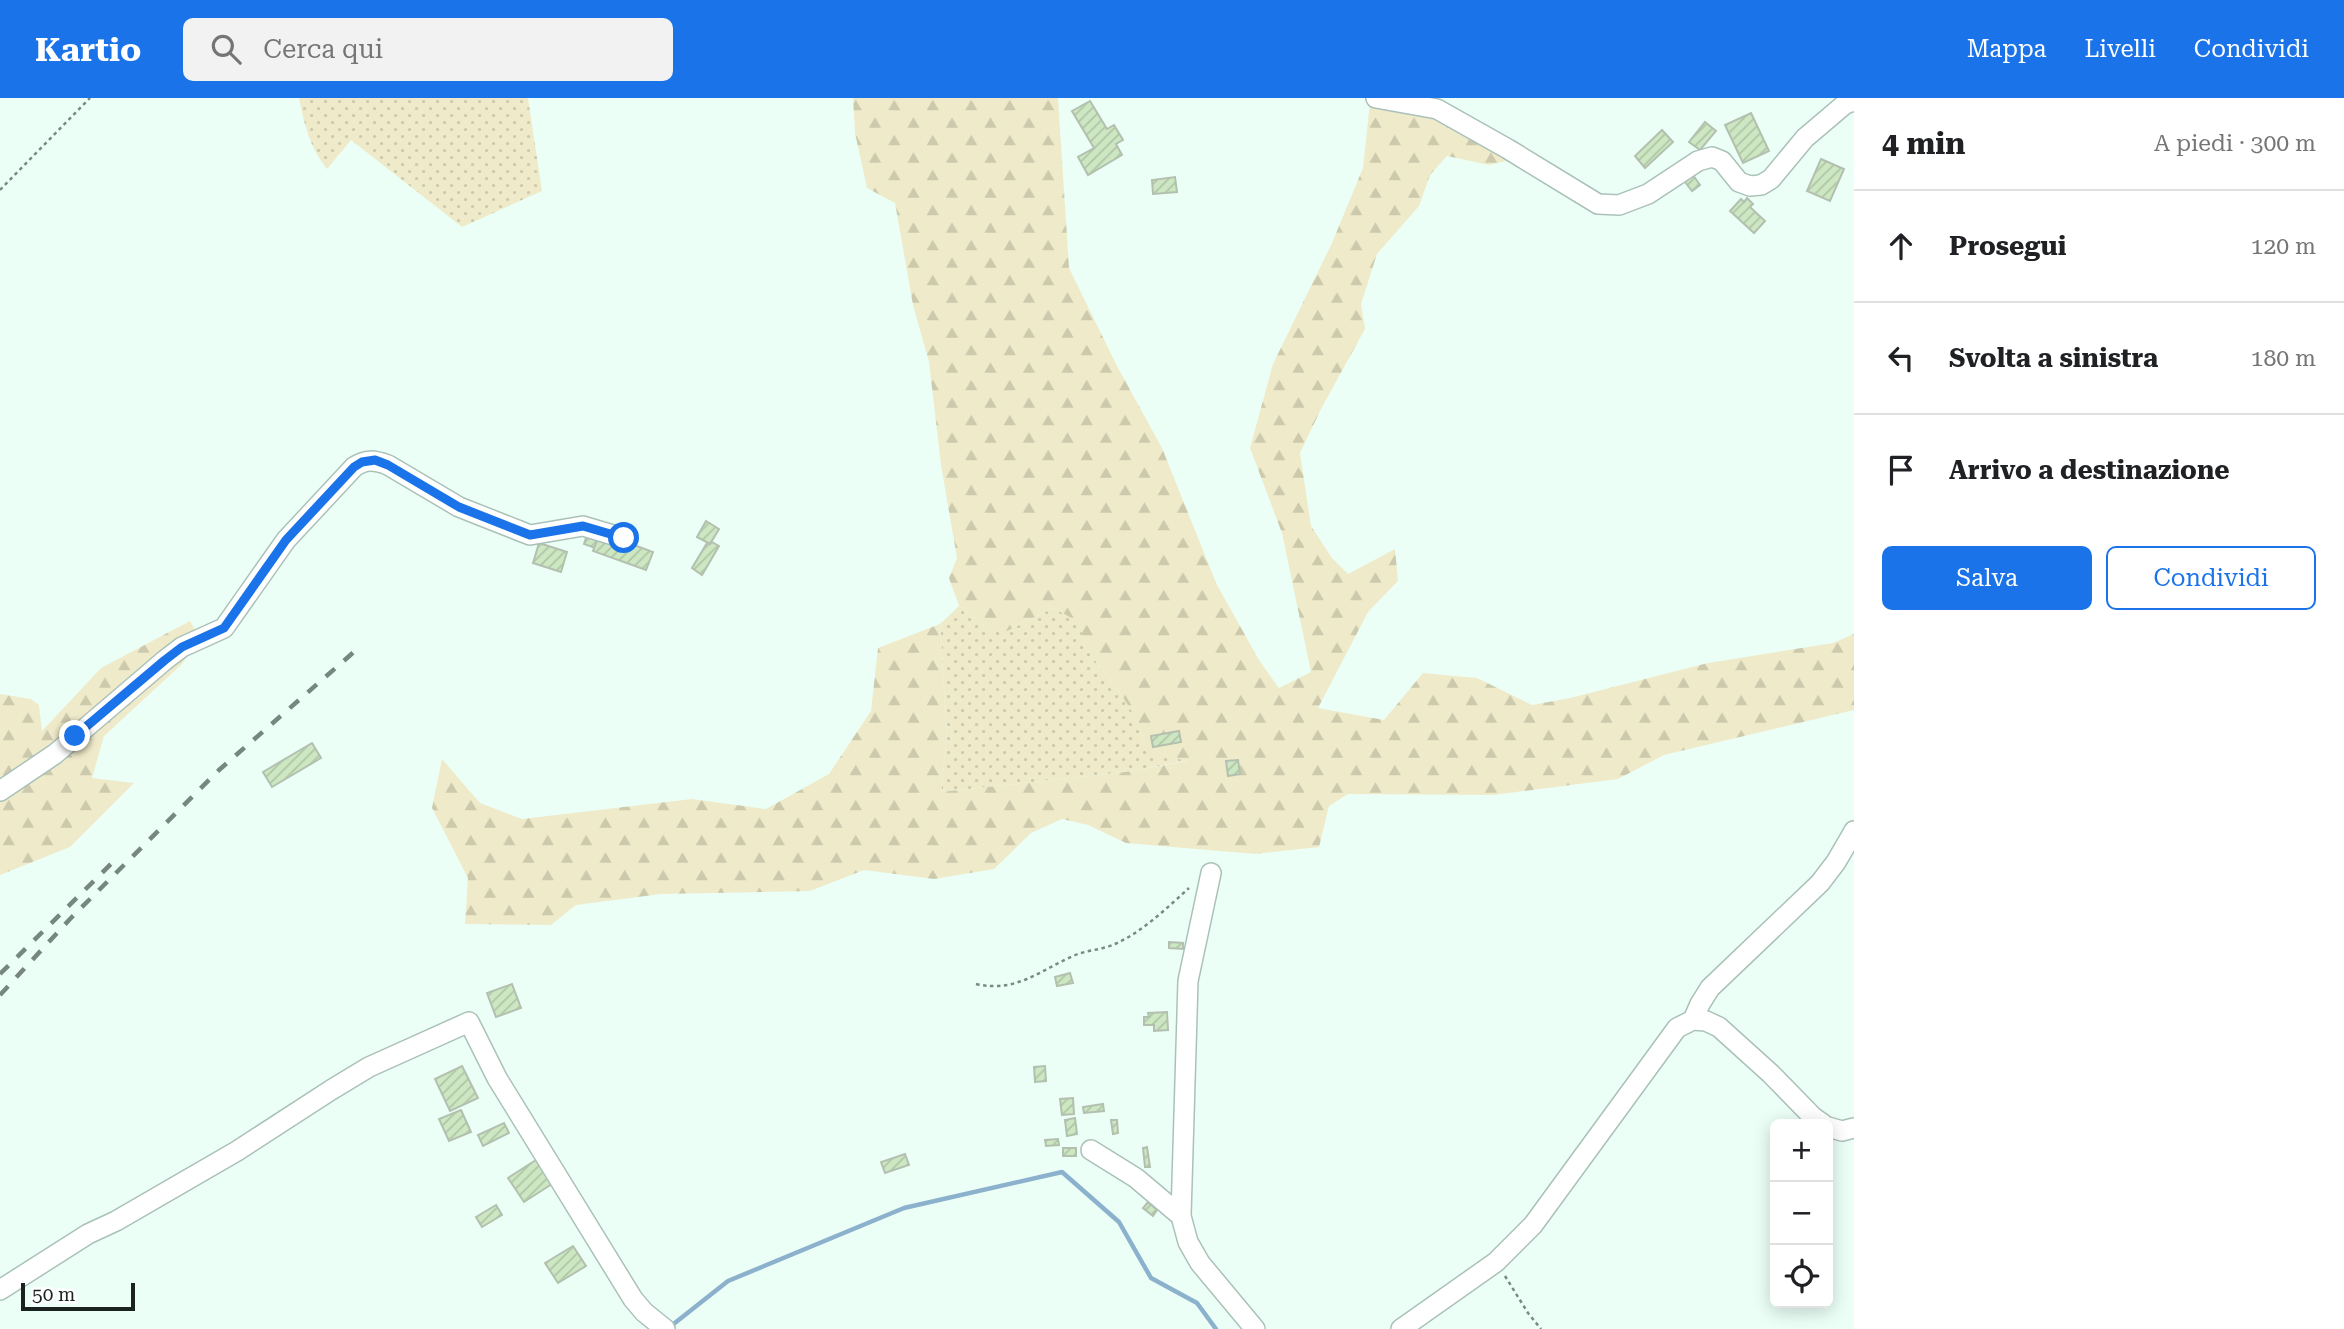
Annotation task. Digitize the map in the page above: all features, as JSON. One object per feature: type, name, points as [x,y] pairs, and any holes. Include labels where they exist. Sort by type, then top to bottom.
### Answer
[{"type":"street","points":[[1376,98],[1437,109],[1598,204],[1619,205],[1648,194],[1698,161],[1712,157],[1722,161],[1740,182],[1750,186],[1761,185],[1771,179],[1805,138],[1845,104],[1854,101]]},
{"type":"street","points":[[0,791],[55,754],[182,647],[224,628],[286,540],[354,467],[362,462],[375,460],[388,465],[459,507],[530,535],[583,526],[624,538]]},
{"type":"street","points":[[1693,1020],[1710,988],[1820,883],[1854,831]]},
{"type":"street","points":[[1212,873],[1185,1006],[1181,1216],[1188,1242],[1200,1263],[1255,1329]]},
{"type":"street","points":[[1401,1329],[1496,1262],[1533,1225],[1677,1028],[1693,1020],[1706,1021],[1719,1027],[1816,1119]]},
{"type":"street","points":[[0,1290],[88,1234],[116,1221],[237,1151],[360,1073],[469,1022],[497,1078],[633,1299],[665,1329]]},
{"type":"street","points":[[1833,1128],[1854,1128]]},
{"type":"street","points":[[1091,1150],[1136,1178],[1181,1216]]},
{"type":"path","points":[[0,190],[90,98]]},
{"type":"path","points":[[976,984],[994,988],[1010,986],[1090,949],[1112,946],[1162,911],[1202,876],[1212,873]]},
{"type":"path","points":[[1496,1262],[1541,1329]]},
{"type":"green space","points":[[299,98],[528,98],[542,191],[462,227],[351,140],[327,169],[316,153]]},
{"type":"green space","points":[[853,98],[1058,98],[1069,268],[1118,368],[1162,448],[1217,585],[1259,660],[1279,688],[1311,672],[1282,533],[1250,448],[1273,364],[1332,243],[1363,168],[1370,102],[1427,112],[1515,159],[1489,165],[1447,156],[1430,175],[1419,206],[1377,254],[1361,304],[1365,329],[1300,453],[1311,526],[1332,558],[1348,574],[1395,549],[1398,581],[1368,612],[1318,708],[1384,720],[1423,673],[1477,678],[1532,705],[1708,663],[1833,643],[1854,634],[1854,710],[1664,755],[1618,779],[1493,795],[1348,794],[1329,806],[1319,847],[1255,854],[1126,843],[1088,825],[1062,819],[1031,833],[994,869],[934,879],[864,870],[810,891],[661,894],[576,905],[551,925],[465,924],[468,878],[432,808],[442,759],[480,803],[522,819],[692,799],[766,809],[829,774],[871,711],[878,648],[940,624],[947,735],[941,792],[1125,772],[1188,761],[1153,754],[1144,745],[1137,719],[1084,646],[1081,623],[1053,608],[1007,631],[991,631],[959,606],[949,578],[957,558],[941,465],[929,362],[913,305],[895,203],[867,188],[855,133]]},
{"type":"green space","points":[[959,606],[991,631],[1007,631],[1053,608],[1082,623],[1084,646],[1137,719],[1144,745],[1191,760],[1125,772],[941,792],[947,735],[940,624]]},
{"type":"green space","points":[[190,621],[200,639],[182,664],[104,736],[92,778],[134,783],[70,847],[0,875],[0,694],[31,699],[39,705],[42,731],[101,668]]},
{"type":"building","points":[[1090,101],[1107,129],[1114,125],[1123,140],[1116,144],[1122,155],[1088,175],[1078,157],[1094,148],[1072,111]]},
{"type":"building","points":[[1751,113],[1769,151],[1743,163],[1725,125]]},
{"type":"building","points":[[1705,122],[1716,131],[1700,150],[1689,142]]},
{"type":"building","points":[[1662,130],[1673,142],[1645,168],[1635,156]]},
{"type":"building","points":[[1821,159],[1844,169],[1830,201],[1807,191]]},
{"type":"building","points":[[1693,175],[1700,185],[1692,191],[1685,182]]},
{"type":"building","points":[[1175,177],[1177,192],[1153,194],[1152,180]]},
{"type":"building","points":[[1747,198],[1753,204],[1750,207],[1765,221],[1754,233],[1730,211],[1741,199],[1744,202]]},
{"type":"building","points":[[706,521],[719,529],[710,544],[697,537]]},
{"type":"building","points":[[587,535],[598,539],[595,548],[584,544]]},
{"type":"building","points":[[599,536],[632,548],[634,545],[653,552],[646,570],[593,551]]},
{"type":"building","points":[[712,542],[719,546],[702,575],[692,568],[707,543]]},
{"type":"building","points":[[539,543],[567,552],[561,572],[533,563]]},
{"type":"building","points":[[1179,731],[1181,742],[1153,747],[1151,736]]},
{"type":"building","points":[[312,743],[321,758],[272,787],[263,772]]},
{"type":"building","points":[[1238,760],[1240,774],[1228,776],[1226,761]]},
{"type":"building","points":[[1169,942],[1183,943],[1183,949],[1169,948]]},
{"type":"building","points":[[1070,973],[1073,983],[1057,986],[1055,977]]},
{"type":"building","points":[[512,984],[521,1008],[496,1017],[487,993]]},
{"type":"building","points":[[1167,1012],[1168,1030],[1154,1031],[1154,1025],[1144,1025],[1144,1017],[1149,1017],[1148,1013]]},
{"type":"building","points":[[462,1066],[478,1098],[450,1111],[435,1079]]},
{"type":"building","points":[[1045,1066],[1046,1081],[1035,1082],[1034,1067]]},
{"type":"building","points":[[1073,1098],[1074,1114],[1062,1115],[1060,1099]]},
{"type":"building","points":[[1103,1104],[1104,1111],[1084,1113],[1083,1107]]},
{"type":"building","points":[[461,1110],[471,1132],[449,1141],[439,1119]]},
{"type":"building","points":[[1075,1118],[1077,1134],[1067,1136],[1065,1120]]},
{"type":"building","points":[[1111,1120],[1117,1120],[1118,1133],[1113,1134]]},
{"type":"building","points":[[504,1123],[509,1133],[483,1146],[478,1135]]},
{"type":"building","points":[[1058,1139],[1059,1145],[1046,1146],[1045,1140]]},
{"type":"building","points":[[1147,1147],[1150,1167],[1145,1167],[1143,1148]]},
{"type":"building","points":[[1063,1148],[1076,1148],[1076,1156],[1063,1156]]},
{"type":"building","points":[[905,1154],[909,1165],[885,1173],[881,1162]]},
{"type":"building","points":[[539,1158],[555,1182],[524,1202],[508,1178]]},
{"type":"building","points":[[1148,1202],[1157,1210],[1153,1216],[1143,1208]]},
{"type":"building","points":[[496,1205],[502,1215],[482,1227],[476,1217]]},
{"type":"building","points":[[573,1246],[586,1266],[558,1283],[545,1263]]},
{"type":"waterway","points":[[671,1326],[728,1281],[904,1208],[1062,1172],[1119,1222],[1151,1278],[1197,1303],[1216,1329]]},
{"type":"railway","points":[[0,995],[70,919],[219,770],[355,651]]},
{"type":"railway","points":[[0,974],[119,856]]},
{"type":"route","points":[[75,736],[151,670],[182,647],[224,628],[286,540],[354,467],[362,462],[375,460],[388,465],[459,507],[530,535],[583,526],[624,538]]}]
